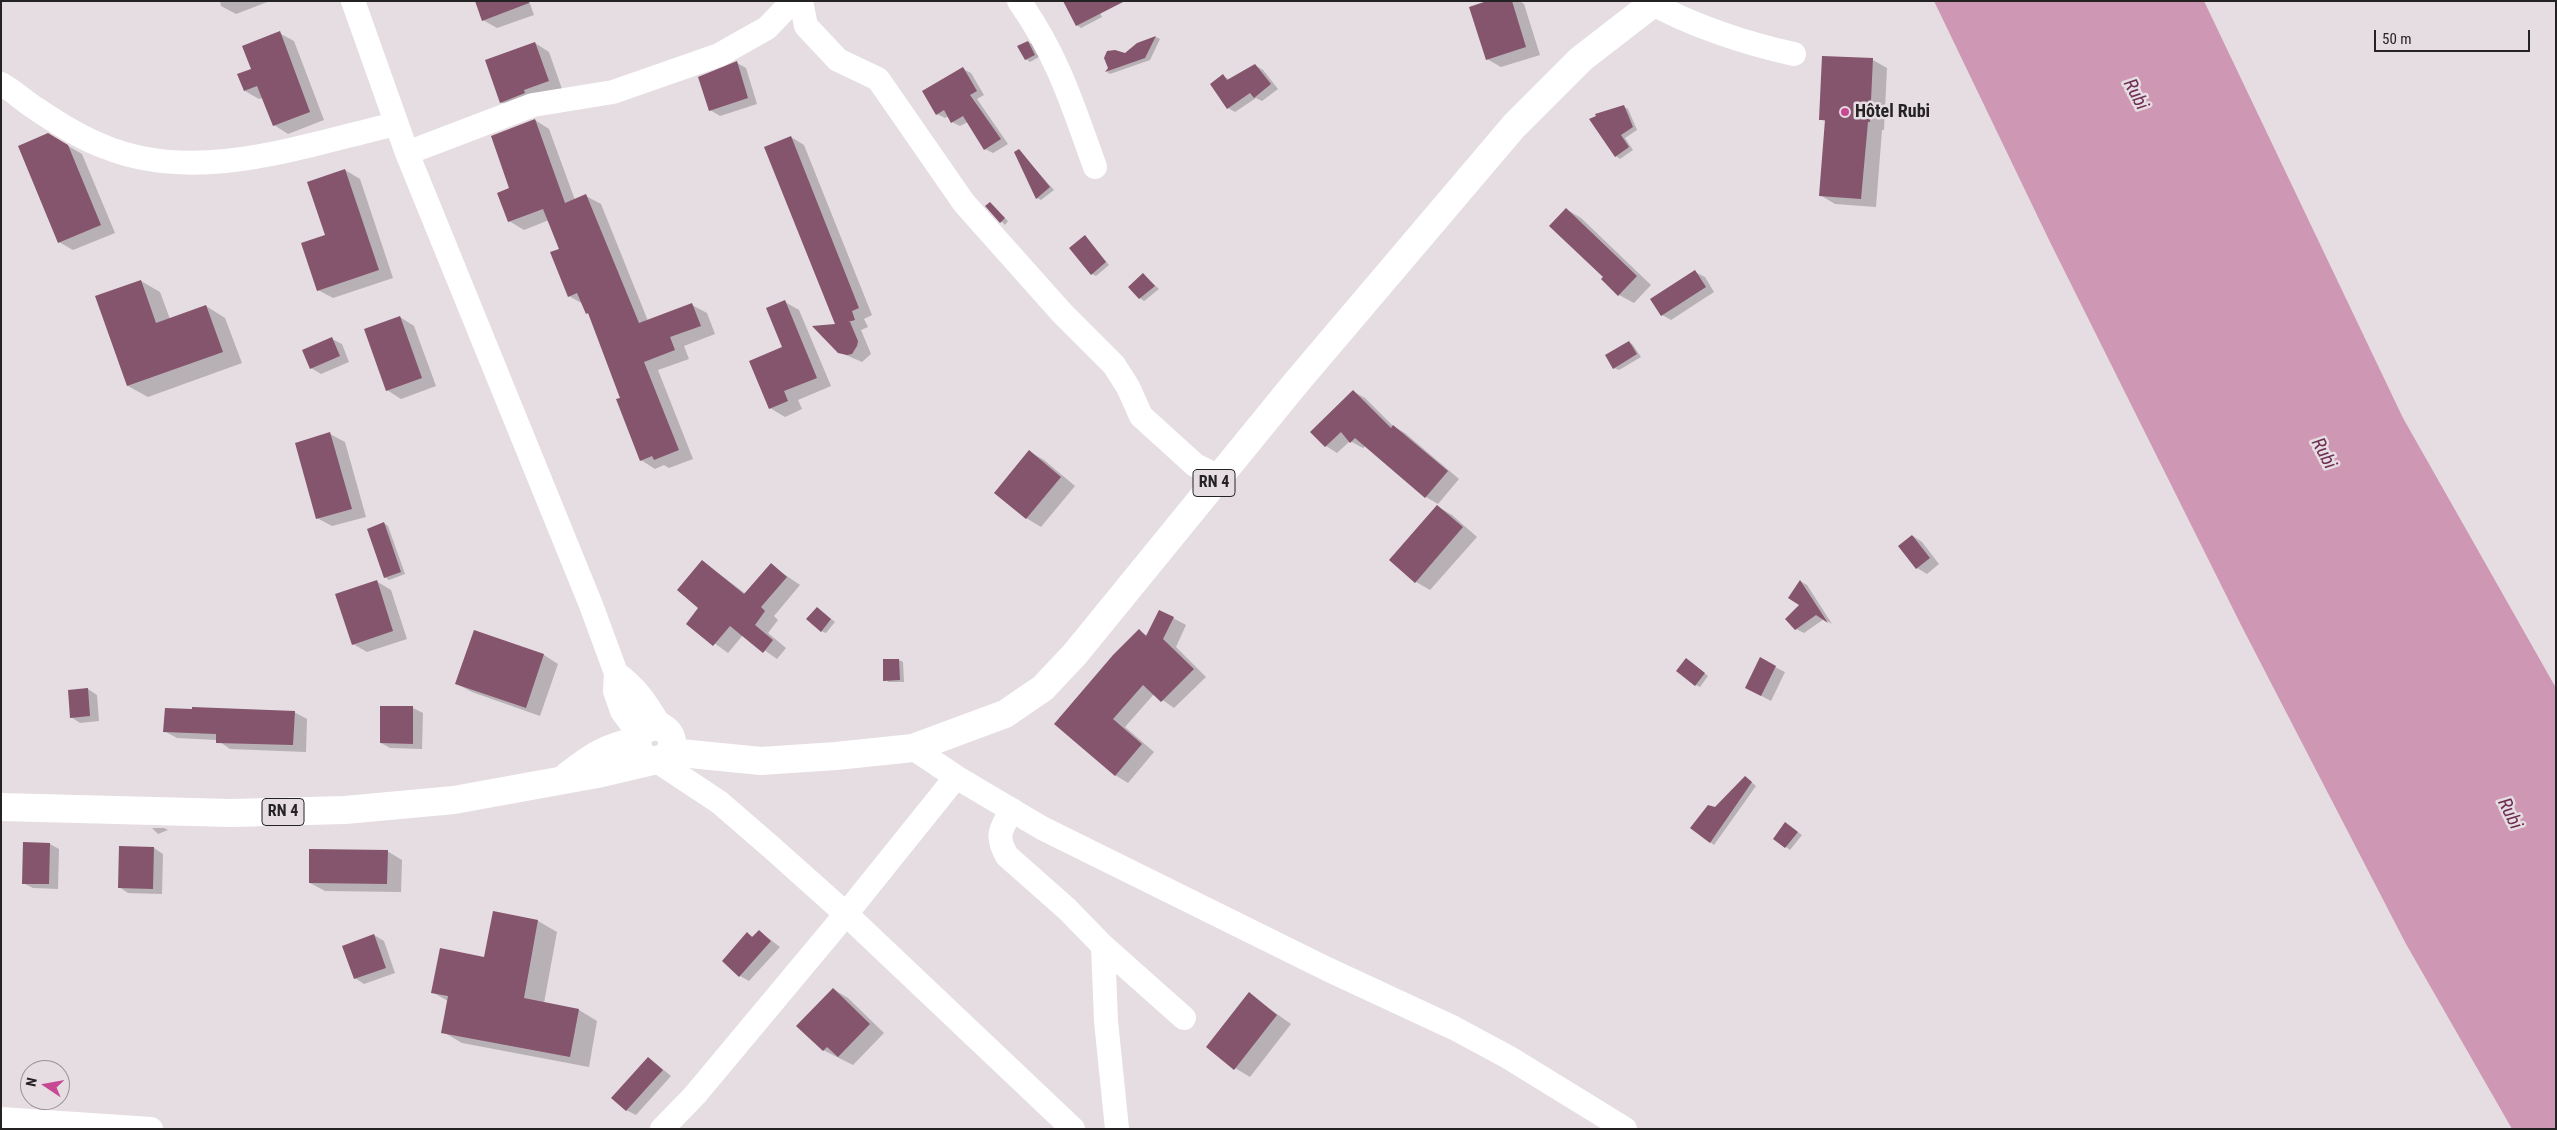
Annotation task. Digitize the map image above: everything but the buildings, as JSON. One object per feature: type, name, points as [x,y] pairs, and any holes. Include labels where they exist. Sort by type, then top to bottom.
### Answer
[{"type":"highway","name":"RN 4","points":[[1,807],[231,813],[345,810],[454,800],[562,780],[592,756],[611,747],[652,746],[761,760],[836,756],[913,748],[1005,714],[1043,688],[1075,654],[1219,477],[1514,126],[1581,59],[1652,2]]},
{"type":"street","points":[[353,1],[407,153],[616,673],[631,684],[644,699],[652,746],[719,802],[846,914],[1073,1129]]},
{"type":"street","points":[[407,153],[533,105],[613,92],[719,55],[767,28],[793,1]]},
{"type":"street","points":[[801,1],[806,26],[838,60],[878,79],[964,204],[1062,313],[1114,365],[1128,387],[1141,416],[1195,465],[1219,477]]},
{"type":"street","points":[[1019,1],[1046,41],[1059,68],[1095,167]]},
{"type":"street","points":[[1652,2],[1730,37],[1794,54]]},
{"type":"street","points":[[767,28],[794,23],[806,26]]},
{"type":"street","points":[[1,84],[35,108],[80,134],[105,147],[139,158],[194,162],[249,158],[396,124]]},
{"type":"street","points":[[913,748],[956,777],[1042,828],[1477,1040],[1560,1087],[1625,1129]]},
{"type":"street","points":[[662,1129],[695,1095],[846,914],[956,777]]},
{"type":"street","points":[[1012,810],[1000,831],[1000,844],[1007,856],[1074,916],[1103,946],[1184,1018]]},
{"type":"street","points":[[1103,946],[1106,1021],[1117,1129]]},
{"type":"street","points":[[1,1119],[151,1129]]},
{"type":"water","name":"Rubi","points":[[1934,1],[2204,1],[2403,418],[2556,688],[2556,1129],[2512,1129],[2406,944],[2241,625],[2050,242]]},
{"type":"place","name":"Hôtel Rubi","points":[[1845,112]]}]
